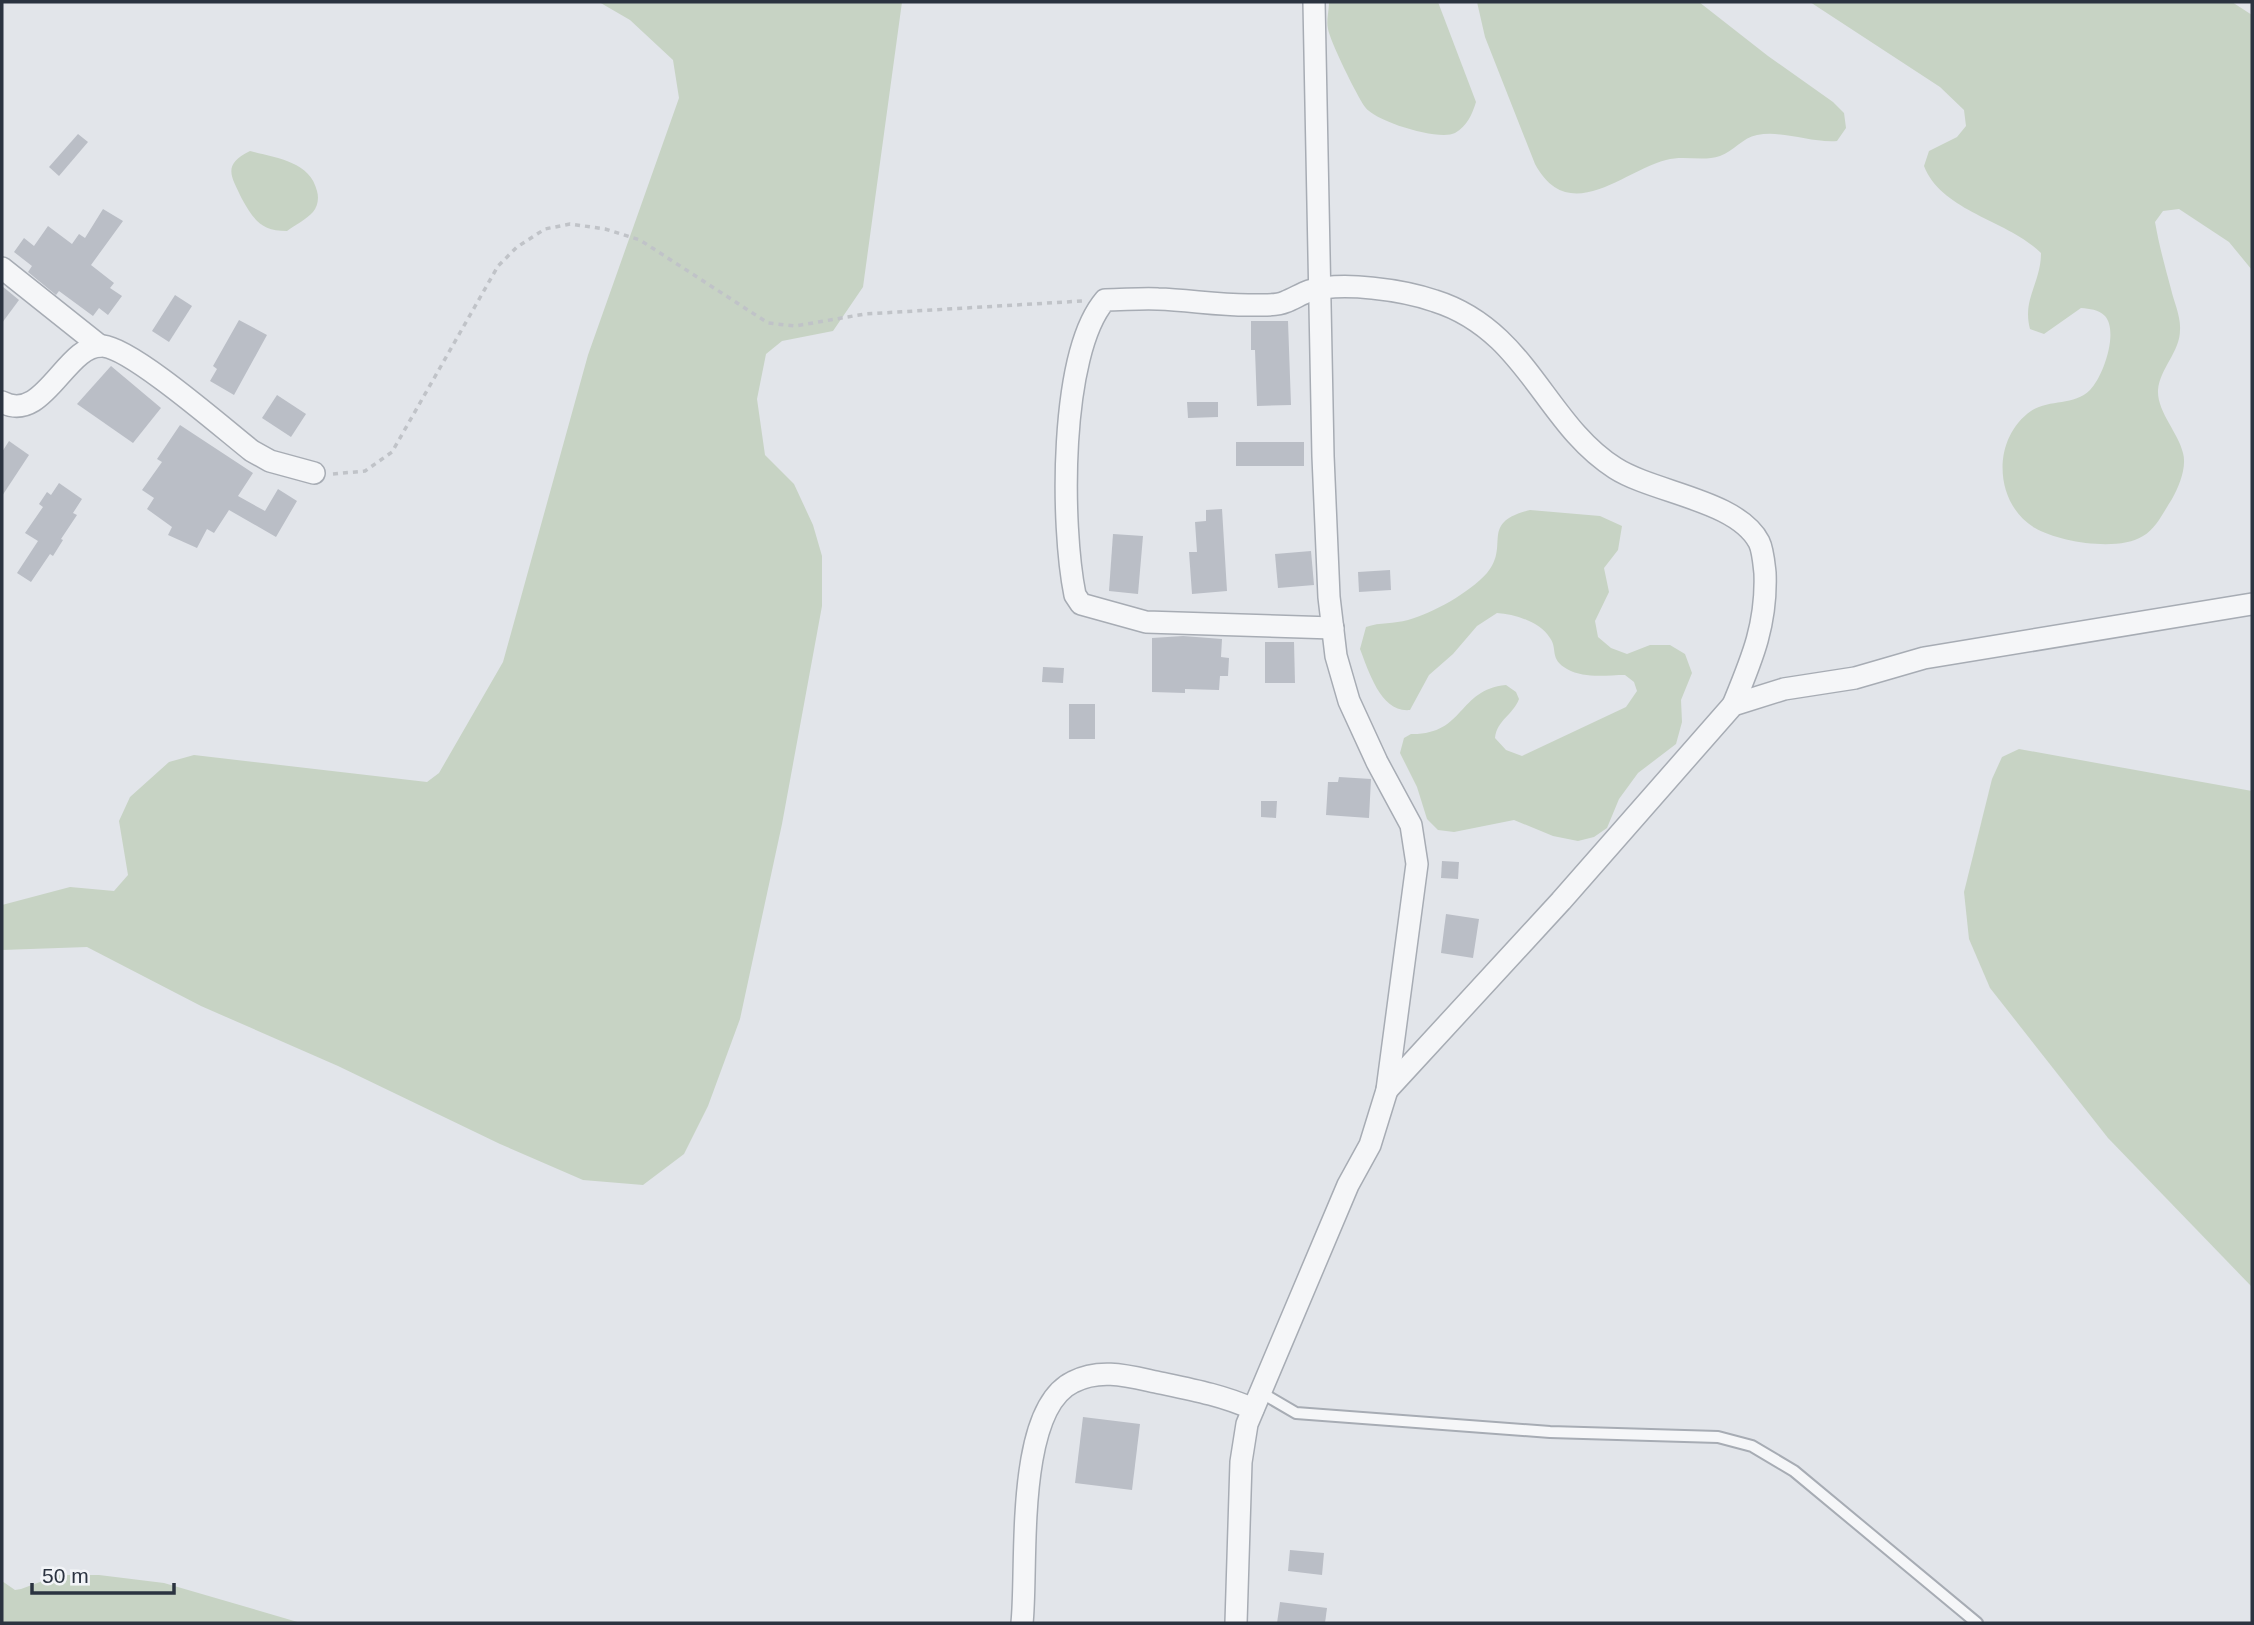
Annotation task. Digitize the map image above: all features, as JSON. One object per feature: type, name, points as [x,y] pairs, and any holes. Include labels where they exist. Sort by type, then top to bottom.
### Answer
[{"type":"street","points":[[1236,1623],[1241,1462],[1257,1400],[1348,1185],[1370,1145],[1387,1090],[1404,978],[1416,845],[1403,807],[1377,762],[1349,701],[1336,656],[1323,456],[1322,289],[1314,2]]},
{"type":"street","points":[[2,268],[100,346],[111,348],[144,368],[252,451],[270,461],[314,473]]},
{"type":"street","points":[[1333,628],[1146,622],[1081,604],[1074,595],[1065,470],[1070,418],[1083,342],[1090,319],[1105,300],[1157,299],[1250,305],[1283,304],[1309,291],[1322,289],[1397,292],[1455,309],[1499,338],[1523,363],[1583,441],[1615,468],[1745,523],[1760,543],[1766,605],[1758,644],[1733,705],[1561,901],[1387,1090]]},
{"type":"street","points":[[2,402],[16,407],[26,404],[49,387],[80,355],[100,346]]},
{"type":"street","points":[[1733,705],[1784,689],[1855,678],[1924,658],[2252,604]]},
{"type":"street","points":[[1022,1623],[1027,1490],[1041,1426],[1060,1390],[1085,1377],[1125,1375],[1227,1398],[1257,1400]]},
{"type":"lane","points":[[1257,1400],[1296,1413],[1537,1432],[1718,1437],[1752,1446],[1794,1471],[1977,1623]]},
{"type":"path","points":[[314,473],[365,471],[392,452],[498,266],[517,247],[545,229],[570,224],[605,229],[639,240],[768,323],[795,326],[865,314],[1105,300]]},
{"type":"green space","points":[[599,2],[902,2],[863,287],[833,331],[782,341],[766,354],[757,399],[765,455],[794,484],[813,525],[822,556],[822,606],[782,824],[740,1019],[708,1106],[684,1154],[643,1185],[583,1180],[500,1144],[338,1066],[201,1006],[87,947],[2,950],[2,905],[70,887],[114,891],[128,875],[119,821],[130,797],[169,762],[194,755],[427,782],[439,773],[503,662],[588,355],[679,98],[673,60],[630,20]]},
{"type":"green space","points":[[1329,2],[1438,2],[1476,102],[1463,127],[1447,135],[1422,132],[1394,124],[1371,113],[1356,92],[1330,35],[1327,22]]},
{"type":"green space","points":[[1477,2],[1699,2],[1833,102],[1844,113],[1846,128],[1837,141],[1777,134],[1757,135],[1720,156],[1666,160],[1597,190],[1564,192],[1549,182],[1535,164],[1485,37]]},
{"type":"green space","points":[[1810,2],[2232,2],[2252,15],[2252,270],[2229,242],[2179,209],[2163,211],[2155,222],[2180,325],[2177,346],[2162,374],[2158,390],[2164,414],[2183,453],[2184,464],[2180,483],[2172,499],[2148,533],[2132,541],[2119,543],[2073,541],[2035,528],[2021,517],[2011,504],[2003,471],[2009,438],[2018,423],[2031,411],[2069,401],[2090,390],[2100,375],[2108,354],[2109,323],[2100,312],[2081,308],[2044,334],[2030,329],[2028,309],[2041,253],[2011,232],[1945,194],[1933,182],[1924,166],[1929,151],[1957,137],[1966,126],[1964,110],[1940,87]]},
{"type":"green space","points":[[250,151],[290,162],[307,173],[313,181],[318,196],[316,207],[308,217],[287,231],[271,229],[254,218],[232,178],[235,161]]},
{"type":"green space","points":[[1530,510],[1600,516],[1622,526],[1618,550],[1604,568],[1609,592],[1595,621],[1598,637],[1611,648],[1627,654],[1650,645],[1670,645],[1685,654],[1692,673],[1681,700],[1682,722],[1676,744],[1638,773],[1619,799],[1607,828],[1594,837],[1578,841],[1553,836],[1514,820],[1454,832],[1438,830],[1427,819],[1417,787],[1400,753],[1404,738],[1442,727],[1478,695],[1506,685],[1516,692],[1519,699],[1499,727],[1495,738],[1506,750],[1522,756],[1626,707],[1637,691],[1634,682],[1625,675],[1588,675],[1567,669],[1556,658],[1552,642],[1540,627],[1519,617],[1497,613],[1477,626],[1453,654],[1429,675],[1410,710],[1400,709],[1391,705],[1378,689],[1360,649],[1366,627],[1418,617],[1471,588],[1494,563],[1500,528],[1505,521]]},
{"type":"green space","points":[[2019,749],[2252,791],[2252,1287],[2108,1138],[1990,988],[1969,939],[1964,892],[1992,779],[2002,757]]},
{"type":"green space","points":[[59,1575],[99,1575],[164,1583],[301,1623],[2,1623],[2,1581],[15,1590]]},
{"type":"building","points":[[78,134],[88,142],[59,176],[49,167]]},
{"type":"building","points":[[103,209],[123,221],[91,265],[114,283],[110,288],[122,296],[108,315],[99,308],[93,316],[59,291],[56,295],[28,272],[32,266],[14,252],[24,238],[34,246],[48,226],[72,244],[79,234],[85,238]]},
{"type":"building","points":[[2,286],[19,300],[2,323]]},
{"type":"building","points":[[175,295],[192,306],[169,342],[152,331]]},
{"type":"building","points":[[239,320],[267,335],[234,395],[210,381],[217,369],[213,366]]},
{"type":"building","points":[[1251,321],[1288,321],[1291,405],[1257,406]]},
{"type":"building","points":[[111,366],[161,408],[133,443],[77,404]]},
{"type":"building","points":[[277,395],[306,414],[291,437],[262,418]]},
{"type":"building","points":[[1187,402],[1218,402],[1218,417],[1188,418]]},
{"type":"building","points":[[180,425],[253,473],[238,496],[265,511],[278,489],[297,501],[276,537],[229,510],[214,533],[207,529],[197,548],[168,535],[172,527],[147,509],[154,498],[142,490],[162,462],[157,459]]},
{"type":"building","points":[[9,441],[29,455],[2,496],[2,452]]},
{"type":"building","points":[[1236,442],[1304,442],[1304,466],[1236,466]]},
{"type":"building","points":[[59,483],[82,499],[73,513],[77,515],[61,539],[63,540],[31,582],[17,573],[38,541],[25,533],[43,507],[39,504],[47,492],[51,495]]},
{"type":"building","points":[[1222,509],[1227,591],[1192,594],[1189,552],[1197,552],[1195,522],[1206,521],[1206,510]]},
{"type":"building","points":[[1113,534],[1143,536],[1138,594],[1109,591]]},
{"type":"building","points":[[1311,551],[1314,585],[1278,588],[1275,554]]},
{"type":"building","points":[[1390,570],[1391,590],[1359,592],[1358,572]]},
{"type":"building","points":[[1183,636],[1222,639],[1221,657],[1229,658],[1228,676],[1220,676],[1219,690],[1152,692],[1152,638]]},
{"type":"building","points":[[1265,642],[1294,642],[1295,683],[1265,683]]},
{"type":"building","points":[[1043,667],[1064,668],[1063,683],[1042,682]]},
{"type":"building","points":[[1069,704],[1095,704],[1095,739],[1069,739]]},
{"type":"building","points":[[1339,777],[1371,779],[1369,818],[1326,815],[1328,782],[1338,782]]},
{"type":"building","points":[[1261,801],[1277,801],[1276,818],[1261,817]]},
{"type":"building","points":[[1442,861],[1459,862],[1458,879],[1441,878]]},
{"type":"building","points":[[1446,914],[1479,919],[1473,958],[1441,953]]},
{"type":"building","points":[[1083,1417],[1140,1424],[1132,1490],[1075,1483]]},
{"type":"building","points":[[1290,1550],[1324,1553],[1322,1575],[1288,1571]]},
{"type":"building","points":[[1280,1602],[1327,1608],[1325,1623],[1277,1623]]}]
